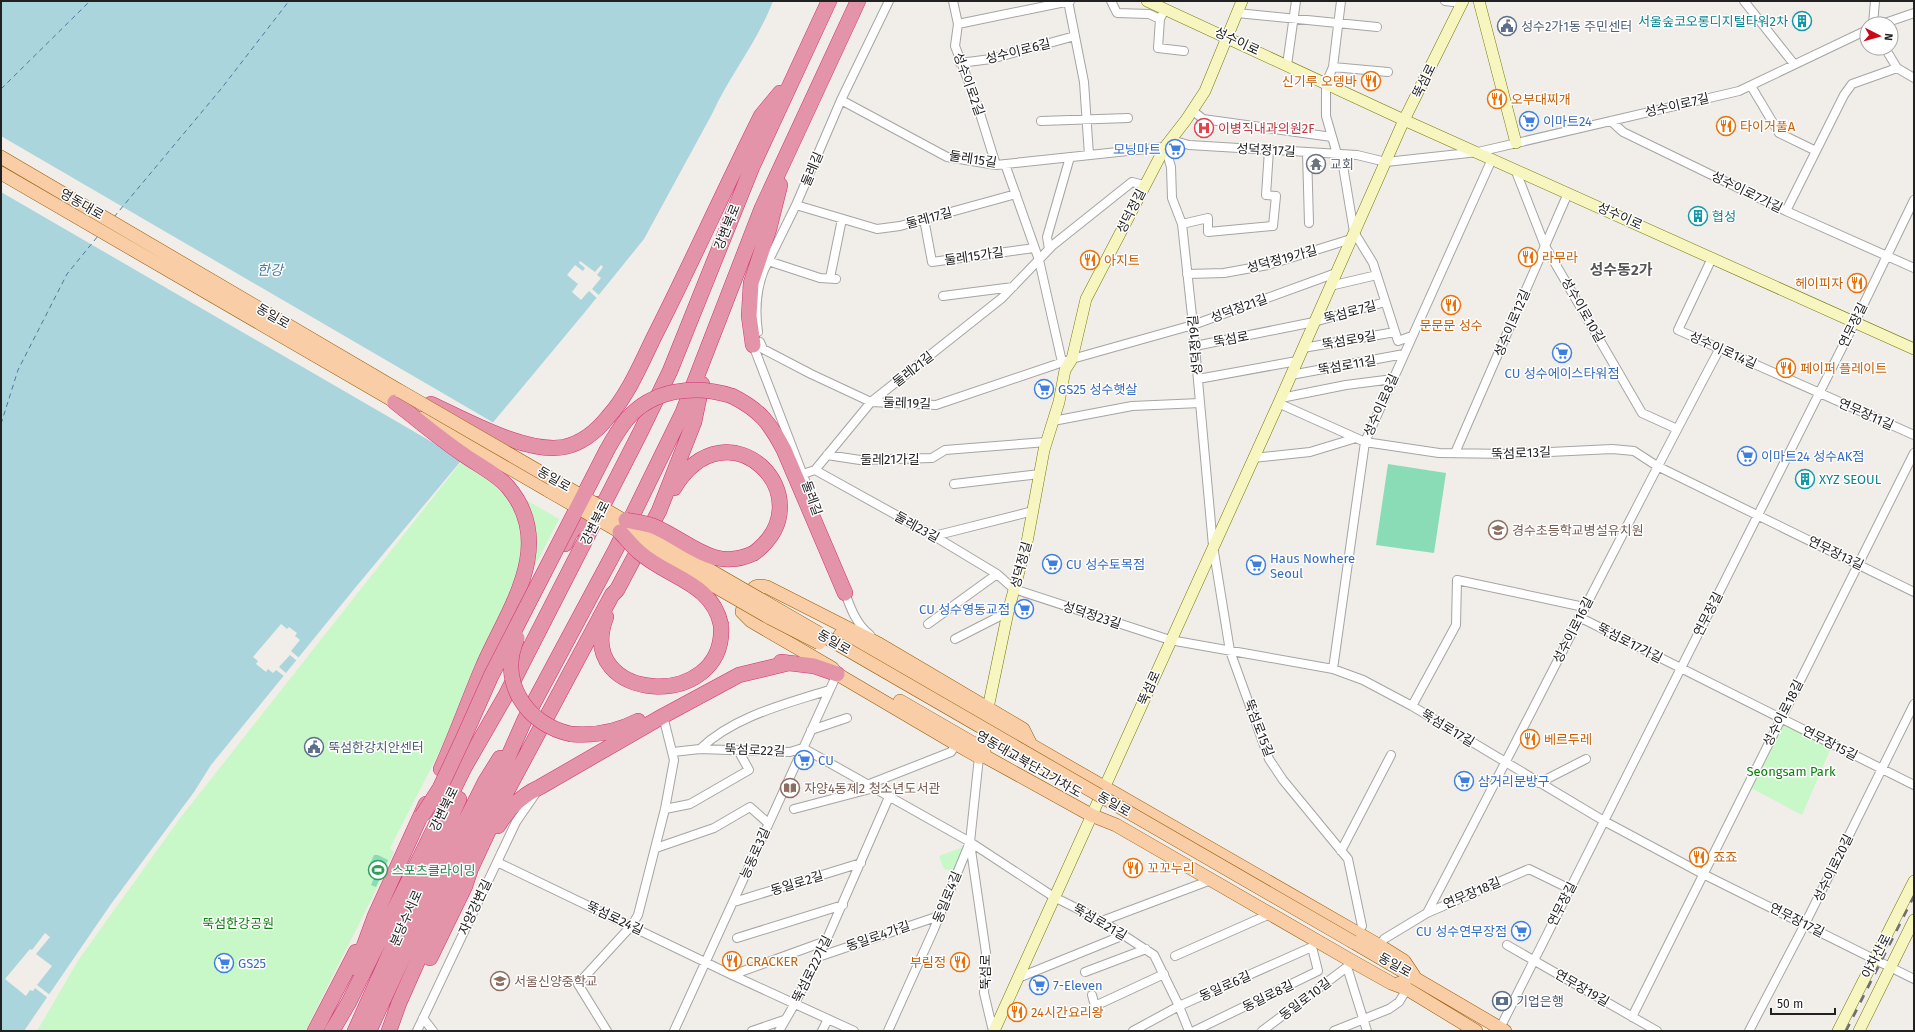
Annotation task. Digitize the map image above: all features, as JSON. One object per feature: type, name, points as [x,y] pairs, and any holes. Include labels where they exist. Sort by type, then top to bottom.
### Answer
[{"type":"highway","name":"강변북로","points":[[336,1025],[349,1002],[464,768],[506,695],[613,488],[670,371],[736,204],[829,1]]},
{"type":"highway","name":"강변북로","points":[[390,1029],[415,967],[525,719],[616,549],[683,412],[759,215],[858,1]]},
{"type":"highway","points":[[398,396],[533,447],[563,447],[580,441],[594,433],[609,416],[634,375],[673,300],[761,116],[792,79]]},
{"type":"highway","points":[[757,344],[749,316],[751,283],[769,229],[792,141]]},
{"type":"highway","points":[[659,511],[694,422],[711,341]]},
{"type":"highway","points":[[422,816],[440,788],[491,676],[607,450],[628,418],[642,406],[656,398],[675,392],[706,390],[732,396],[750,405],[774,431],[784,450],[845,593]]},
{"type":"highway","points":[[315,1031],[375,916],[422,816],[482,669],[512,607],[523,580],[529,549],[525,517],[508,486],[446,442],[398,396]]},
{"type":"highway","points":[[465,886],[471,868],[507,791],[612,595],[617,590],[659,511],[682,476],[698,460],[716,453],[735,453],[744,455],[753,460],[768,473],[778,492],[780,503],[779,519],[772,535],[754,553],[738,559],[730,560],[711,557],[653,526],[623,526]]},
{"type":"highway","points":[[613,488],[570,533],[516,639],[511,662],[513,684],[521,703],[535,717],[552,728],[572,734],[602,734],[624,728],[734,672],[763,663],[780,662],[814,666],[837,674]]},
{"type":"highway","points":[[617,590],[616,597],[606,619],[602,643],[607,659],[616,672],[636,684],[664,687],[674,686],[693,678],[709,664],[721,642],[721,625],[716,609],[708,597],[639,553],[623,526]]},
{"type":"highway","points":[[390,1029],[407,1007],[465,886],[502,820],[528,792],[540,788],[664,716],[739,675],[789,663]]},
{"type":"highway","name":"분당수서로","points":[[355,1031],[506,695]]},
{"type":"highway","name":"분당수서로","points":[[369,1031],[485,782],[525,719]]},
{"type":"highway","points":[[336,1025],[375,916]]},
{"type":"main road","name":"영동대로","points":[[1,157],[163,252]]},
{"type":"main road","name":"영동대로","points":[[1,173],[154,263]]},
{"type":"main road","name":"동일로","points":[[163,252],[398,396]]},
{"type":"main road","name":"동일로","points":[[154,263],[398,396],[774,613],[813,630],[1388,972],[1407,989],[1476,1031]]},
{"type":"main road","name":"동일로","points":[[879,644],[768,587],[761,586],[754,588],[742,612],[745,618],[832,668],[837,674],[958,740],[983,749],[983,757],[1091,815],[1116,825],[1270,914],[1313,944],[1351,950],[1414,976],[1502,1030]]},
{"type":"main road","points":[[958,740],[776,626],[774,613],[803,615],[868,650],[1104,786],[1351,950],[1380,946],[1404,961],[1414,976]]},
{"type":"main road","points":[[879,644],[1023,729],[1030,743]]},
{"type":"street","name":"둘레길","points":[[879,644],[863,629],[856,618],[845,593],[757,344],[757,305],[760,280],[768,261],[796,205],[842,100],[889,1]]},
{"type":"street","name":"성수이로2길","points":[[953,1],[958,24],[955,46],[960,63],[977,104],[996,165]]},
{"type":"street","points":[[958,24],[1069,1],[1084,82],[1089,155]]},
{"type":"street","points":[[1110,1],[1117,13],[1163,14],[1158,48],[1184,51]]},
{"type":"street","name":"성수이로","points":[[1147,1],[1163,14],[1228,37],[1404,120],[1914,349]]},
{"type":"street","name":"성덕정길","points":[[988,708],[1008,612],[1033,511],[1046,442],[1059,402],[1067,361],[1086,299],[1144,185],[1168,143],[1193,111],[1205,91],[1242,1]]},
{"type":"street","points":[[1287,65],[1296,1]]},
{"type":"street","points":[[1341,1],[1333,67],[1326,83],[1326,116],[1339,154],[1353,235],[1373,263],[1398,341],[1412,336]]},
{"type":"street","points":[[1445,1],[1463,2]]},
{"type":"street","points":[[1479,1],[1516,143]]},
{"type":"street","points":[[1744,1],[1794,64]]},
{"type":"street","points":[[1874,16],[1875,1]]},
{"type":"street","name":"뚝섬로","points":[[993,1031],[1291,375],[1404,120],[1463,2]]},
{"type":"street","points":[[1237,13],[1377,27]]},
{"type":"street","points":[[1899,18],[1914,13]]},
{"type":"street","name":"성수이로7길","points":[[1478,152],[1740,91],[1859,34]]},
{"type":"street","name":"성수이로6길","points":[[960,63],[991,59],[1075,36]]},
{"type":"street","points":[[1889,56],[1896,68],[1914,78]]},
{"type":"street","points":[[1333,67],[1388,72]]},
{"type":"street","points":[[1786,211],[1844,95],[1852,84],[1896,68]]},
{"type":"street","points":[[1751,86],[1779,133],[1816,151]]},
{"type":"street","name":"둘레15길","points":[[842,100],[947,157],[996,165],[1089,155],[1168,143]]},
{"type":"street","points":[[1193,111],[1202,119],[1332,137]]},
{"type":"street","points":[[1041,121],[1086,121],[1128,118]]},
{"type":"street","name":"성수이로7가길","points":[[1611,121],[1623,132],[1786,211],[1914,268]]},
{"type":"street","name":"성덕정17길","points":[[1168,143],[1189,146],[1356,155],[1386,162]]},
{"type":"street","name":"성덕정19길","points":[[1168,143],[1172,167],[1172,198],[1182,224],[1193,325],[1213,546]]},
{"type":"street","points":[[1182,224],[1208,218],[1208,232],[1273,226],[1276,196],[1266,195],[1269,150]]},
{"type":"street","points":[[1307,152],[1309,222]]},
{"type":"street","points":[[1386,162],[1478,152]]},
{"type":"street","points":[[1049,249],[1047,237],[1070,157]]},
{"type":"street","name":"성수이로8길","points":[[1333,669],[1364,442],[1492,159]]},
{"type":"street","points":[[1005,164],[1039,260],[1067,361]]},
{"type":"street","name":"성수이로10길","points":[[1515,169],[1545,246],[1642,413],[1677,429]]},
{"type":"street","name":"둘레21길","points":[[815,470],[871,402],[1002,298],[1049,249],[1132,182],[1144,185]]},
{"type":"street","name":"성수이로12길","points":[[1456,453],[1568,193]]},
{"type":"street","name":"둘레17길","points":[[796,205],[877,229],[900,226],[1016,194]]},
{"type":"street","name":"연무장길","points":[[1502,1030],[1534,960],[1855,322],[1914,200]]},
{"type":"street","points":[[768,261],[820,278],[833,279],[842,219]]},
{"type":"street","name":"둘레15가길","points":[[924,219],[932,262],[1034,248]]},
{"type":"street","name":"성덕정19가길","points":[[1187,274],[1224,273],[1268,265],[1353,235]]},
{"type":"street","name":"성수이로14길","points":[[1712,258],[1678,330],[1819,393]]},
{"type":"street","name":"성덕정21길","points":[[1067,361],[1193,325],[1336,273]]},
{"type":"street","points":[[1330,286],[1377,275]]},
{"type":"street","points":[[943,296],[1013,287]]},
{"type":"street","name":"뚝섬로7길","points":[[1314,322],[1385,302]]},
{"type":"street","name":"뚝섬로","points":[[1195,346],[1314,322]]},
{"type":"street","name":"뚝섬로9길","points":[[1302,348],[1395,332]]},
{"type":"street","name":"둘레19길","points":[[757,344],[763,349],[811,374],[871,402],[936,405],[1067,361]]},
{"type":"street","name":"성수이로16길","points":[[1426,913],[1506,763],[1584,607],[1720,348]]},
{"type":"street","name":"뚝섬로11길","points":[[1291,375],[1404,354]]},
{"type":"street","points":[[1198,379],[1297,361]]},
{"type":"street","points":[[1279,401],[1346,385],[1393,379]]},
{"type":"street","name":"연무장11길","points":[[1819,393],[1914,435]]},
{"type":"street","name":"뚝섬로13길","points":[[1279,401],[1364,442],[1439,453],[1511,454],[1612,449],[1634,451],[1657,466],[1757,516]]},
{"type":"street","points":[[1053,421],[1132,406],[1200,403]]},
{"type":"street","points":[[1253,458],[1310,452],[1356,438]]},
{"type":"street","name":"둘레21가길","points":[[827,455],[860,460],[932,458],[945,450],[1046,442]]},
{"type":"street","name":"성수이로18길","points":[[1632,1017],[1914,453]]},
{"type":"street","points":[[803,474],[815,470]]},
{"type":"street","name":"둘레23길","points":[[815,470],[934,536],[997,574],[1014,589]]},
{"type":"street","points":[[954,484],[1040,474]]},
{"type":"street","points":[[934,536],[1033,511]]},
{"type":"street","name":"연무장13길","points":[[1757,516],[1859,564],[1914,592]]},
{"type":"street","name":"뚝섬로15길","points":[[1213,546],[1230,651],[1269,759],[1283,780],[1348,859],[1362,926],[1351,950]]},
{"type":"street","points":[[928,624],[997,574]]},
{"type":"street","points":[[1412,706],[1456,625],[1457,580],[1584,607]]},
{"type":"street","name":"성덕정23길","points":[[1014,589],[1170,640]]},
{"type":"street","points":[[955,639],[1008,612]]},
{"type":"street","name":"뚝섬로17가길","points":[[1579,617],[1681,668]]},
{"type":"street","name":"뚝섬로17길","points":[[1170,640],[1333,669],[1363,680],[1412,706],[1604,821],[1703,874]]},
{"type":"street","name":"연무장15길","points":[[1681,668],[1914,785]]},
{"type":"street","name":"능동로3길","points":[[674,1031],[837,674]]},
{"type":"street","points":[[700,749],[708,741],[759,714],[829,690]]},
{"type":"street","name":"성수이로20길","points":[[1749,1031],[1805,924],[1914,704]]},
{"type":"street","points":[[607,1031],[578,984],[632,925],[638,915],[656,848],[672,777],[674,760],[673,752],[664,716]]},
{"type":"street","points":[[811,730],[847,718]]},
{"type":"street","points":[[794,809],[870,786],[951,752],[958,740]]},
{"type":"street","name":"뚝섬로22길","points":[[673,752],[700,749],[790,752],[803,748],[970,842],[1054,897]]},
{"type":"street","points":[[665,809],[690,804],[749,770],[738,750]]},
{"type":"street","points":[[1341,851],[1390,755]]},
{"type":"street","name":"동일로4길","points":[[888,1031],[970,842],[983,757]]},
{"type":"street","points":[[1539,783],[1586,759]]},
{"type":"street","name":"자양강변길","points":[[417,1031],[516,822],[540,788]]},
{"type":"street","name":"뚝섬로22가길","points":[[779,1031],[826,941],[890,797]]},
{"type":"street","points":[[656,848],[714,828],[750,807],[768,823]]},
{"type":"street","name":"뚝섬로","points":[[970,842],[986,953],[984,993],[993,1031]]},
{"type":"street","name":"뚝섬로24길","points":[[497,862],[632,925],[732,975],[854,1031]]},
{"type":"street","name":"동일로2길","points":[[734,902],[861,863]]},
{"type":"street","name":"연무장18길","points":[[1380,946],[1384,939],[1426,913],[1529,869],[1570,889]]},
{"type":"street","name":"연무장17길","points":[[1703,874],[1914,979]]},
{"type":"street","points":[[1102,921],[1211,880]]},
{"type":"street","name":"아차산로","points":[[1838,1031],[1914,881]]},
{"type":"street","name":"뚝섬로21길","points":[[1054,897],[1102,921],[1154,955],[1179,1006],[1189,1031]]},
{"type":"street","points":[[737,938],[843,905]]},
{"type":"street","points":[[1175,956],[1270,914]]},
{"type":"street","name":"동일로4가길","points":[[818,957],[939,916]]},
{"type":"street","name":"아차산로","points":[[1859,1031],[1914,920]]},
{"type":"street","points":[[1018,978],[1124,935]]},
{"type":"street","points":[[732,975],[826,941]]},
{"type":"street","name":"동일로6길","points":[[1133,1031],[1179,1006],[1313,944]]},
{"type":"street","name":"동일로8길","points":[[1194,1031],[1318,971],[1313,944]]},
{"type":"street","name":"연무장19길","points":[[1507,945],[1657,1031]]},
{"type":"street","name":"뚝섬로21길","points":[[1085,972],[1146,949]]},
{"type":"street","points":[[1351,950],[1363,1020],[1367,1031]]},
{"type":"street","name":"동일로10길","points":[[1262,1031],[1351,950]]},
{"type":"street","points":[[1092,995],[1095,1006],[1164,974]]},
{"type":"street","points":[[1334,1031],[1389,1009],[1399,1002],[1407,989]]},
{"type":"street","points":[[423,1018],[433,1031]]},
{"type":"street","points":[[822,1031],[828,1019]]},
{"type":"street","points":[[752,1031],[784,1020]]},
{"type":"green space","name":"뚝섬한강공원","points":[[461,462],[559,519],[390,848],[394,852],[306,1031],[37,1031],[79,959],[181,817]]},
{"type":"green space","points":[[1388,464],[1446,473],[1434,553],[1376,545]]},
{"type":"green space","name":"Seongsam Park","points":[[1783,723],[1831,748],[1802,815],[1751,788]]},
{"type":"green space","points":[[966,846],[954,871],[944,869],[939,856]]},
{"type":"green space","name":"스포츠클라이밍","points":[[374,855],[378,855],[388,860],[376,887],[371,885],[376,873],[368,868]]},
{"type":"water","name":"한강","points":[[1,1],[773,1],[760,30],[719,100],[644,239],[355,588],[211,765],[194,792],[111,904],[24,1031],[1,1031]]},
{"type":"pier","points":[[1,136],[494,423],[463,460],[1,192]]},
{"type":"pier","points":[[580,261],[595,272],[601,265],[603,267],[597,275],[601,278],[592,289],[600,296],[598,299],[589,291],[581,300],[572,292],[578,284],[567,275],[575,265],[583,271],[585,268],[579,263]]},
{"type":"pier","points":[[281,624],[287,629],[289,627],[297,633],[295,636],[300,640],[291,651],[299,658],[297,661],[290,655],[279,667],[287,674],[284,676],[276,670],[273,673],[268,669],[266,672],[256,664],[258,661],[253,657]]},
{"type":"pier","points":[[45,933],[50,937],[36,954],[52,966],[37,985],[50,995],[48,998],[35,988],[33,991],[30,990],[26,996],[5,979],[30,949],[32,950]]},
{"type":"ferry route","points":[[1,89],[90,1]]},
{"type":"ferry route","points":[[114,217],[221,89],[289,1]]},
{"type":"ferry route","points":[[1,424],[18,370],[67,274],[98,236]]},
{"type":"railway","points":[[1846,1031],[1914,896]]},
{"type":"place","name":"서울숲코오롱디지털타워2차","points":[[1802,21]]},
{"type":"place","name":"성수2가1동 주민센터","points":[[1507,26]]},
{"type":"place","name":"신기루 오뎅바","points":[[1371,81]]},
{"type":"place","name":"오부대찌개","points":[[1497,99]]},
{"type":"place","name":"이마트24","points":[[1529,121]]},
{"type":"place","name":"타이거풀A","points":[[1726,126]]},
{"type":"place","name":"이병직내과의원2F","points":[[1204,128]]},
{"type":"place","name":"모닝마트","points":[[1175,149]]},
{"type":"place","name":"교회","points":[[1316,164]]},
{"type":"place","name":"협성","points":[[1698,216]]},
{"type":"place","name":"라무라","points":[[1528,257]]},
{"type":"place","name":"아지트","points":[[1090,260]]},
{"type":"place","name":"헤이피자","points":[[1857,283]]},
{"type":"place","name":"문문문 성수","points":[[1451,305]]},
{"type":"place","name":"CU 성수에이스타워점","points":[[1562,353]]},
{"type":"place","name":"페이퍼 플레이트","points":[[1786,368]]},
{"type":"place","name":"GS25 성수햇살","points":[[1044,389]]},
{"type":"place","name":"이마트24 성수AK점","points":[[1747,456]]},
{"type":"place","name":"XYZ SEOUL","points":[[1805,479]]},
{"type":"place","name":"경수초등학교병설유치원","points":[[1498,530]]},
{"type":"place","name":"CU 성수토목점","points":[[1052,564]]},
{"type":"place","name":"Haus Nowhere Seoul","points":[[1256,565]]},
{"type":"place","name":"CU 성수영동교점","points":[[1024,609]]},
{"type":"place","name":"베르두레","points":[[1530,739]]},
{"type":"place","name":"뚝섬한강치안센터","points":[[314,747]]},
{"type":"place","name":"CU","points":[[804,760]]},
{"type":"place","name":"삼거리문방구","points":[[1464,781]]},
{"type":"place","name":"자양4동제2 청소년도서관","points":[[790,788]]},
{"type":"place","name":"죠죠","points":[[1699,857]]},
{"type":"place","name":"꼬꼬누리","points":[[1133,868]]},
{"type":"place","name":"스포츠클라이밍","points":[[378,870]]},
{"type":"place","name":"CU 성수연무장점","points":[[1521,931]]},
{"type":"place","name":"CRACKER","points":[[732,961]]},
{"type":"place","name":"부림정","points":[[960,962]]},
{"type":"place","name":"GS25","points":[[224,963]]},
{"type":"place","name":"서울신양중학교","points":[[500,981]]},
{"type":"place","name":"7-Eleven","points":[[1039,985]]},
{"type":"place","name":"기업은행","points":[[1502,1001]]},
{"type":"place","name":"24시간요리왕","points":[[1017,1012]]},
{"type":"district","name":"성수동2가","points":[[1621,270]]}]
